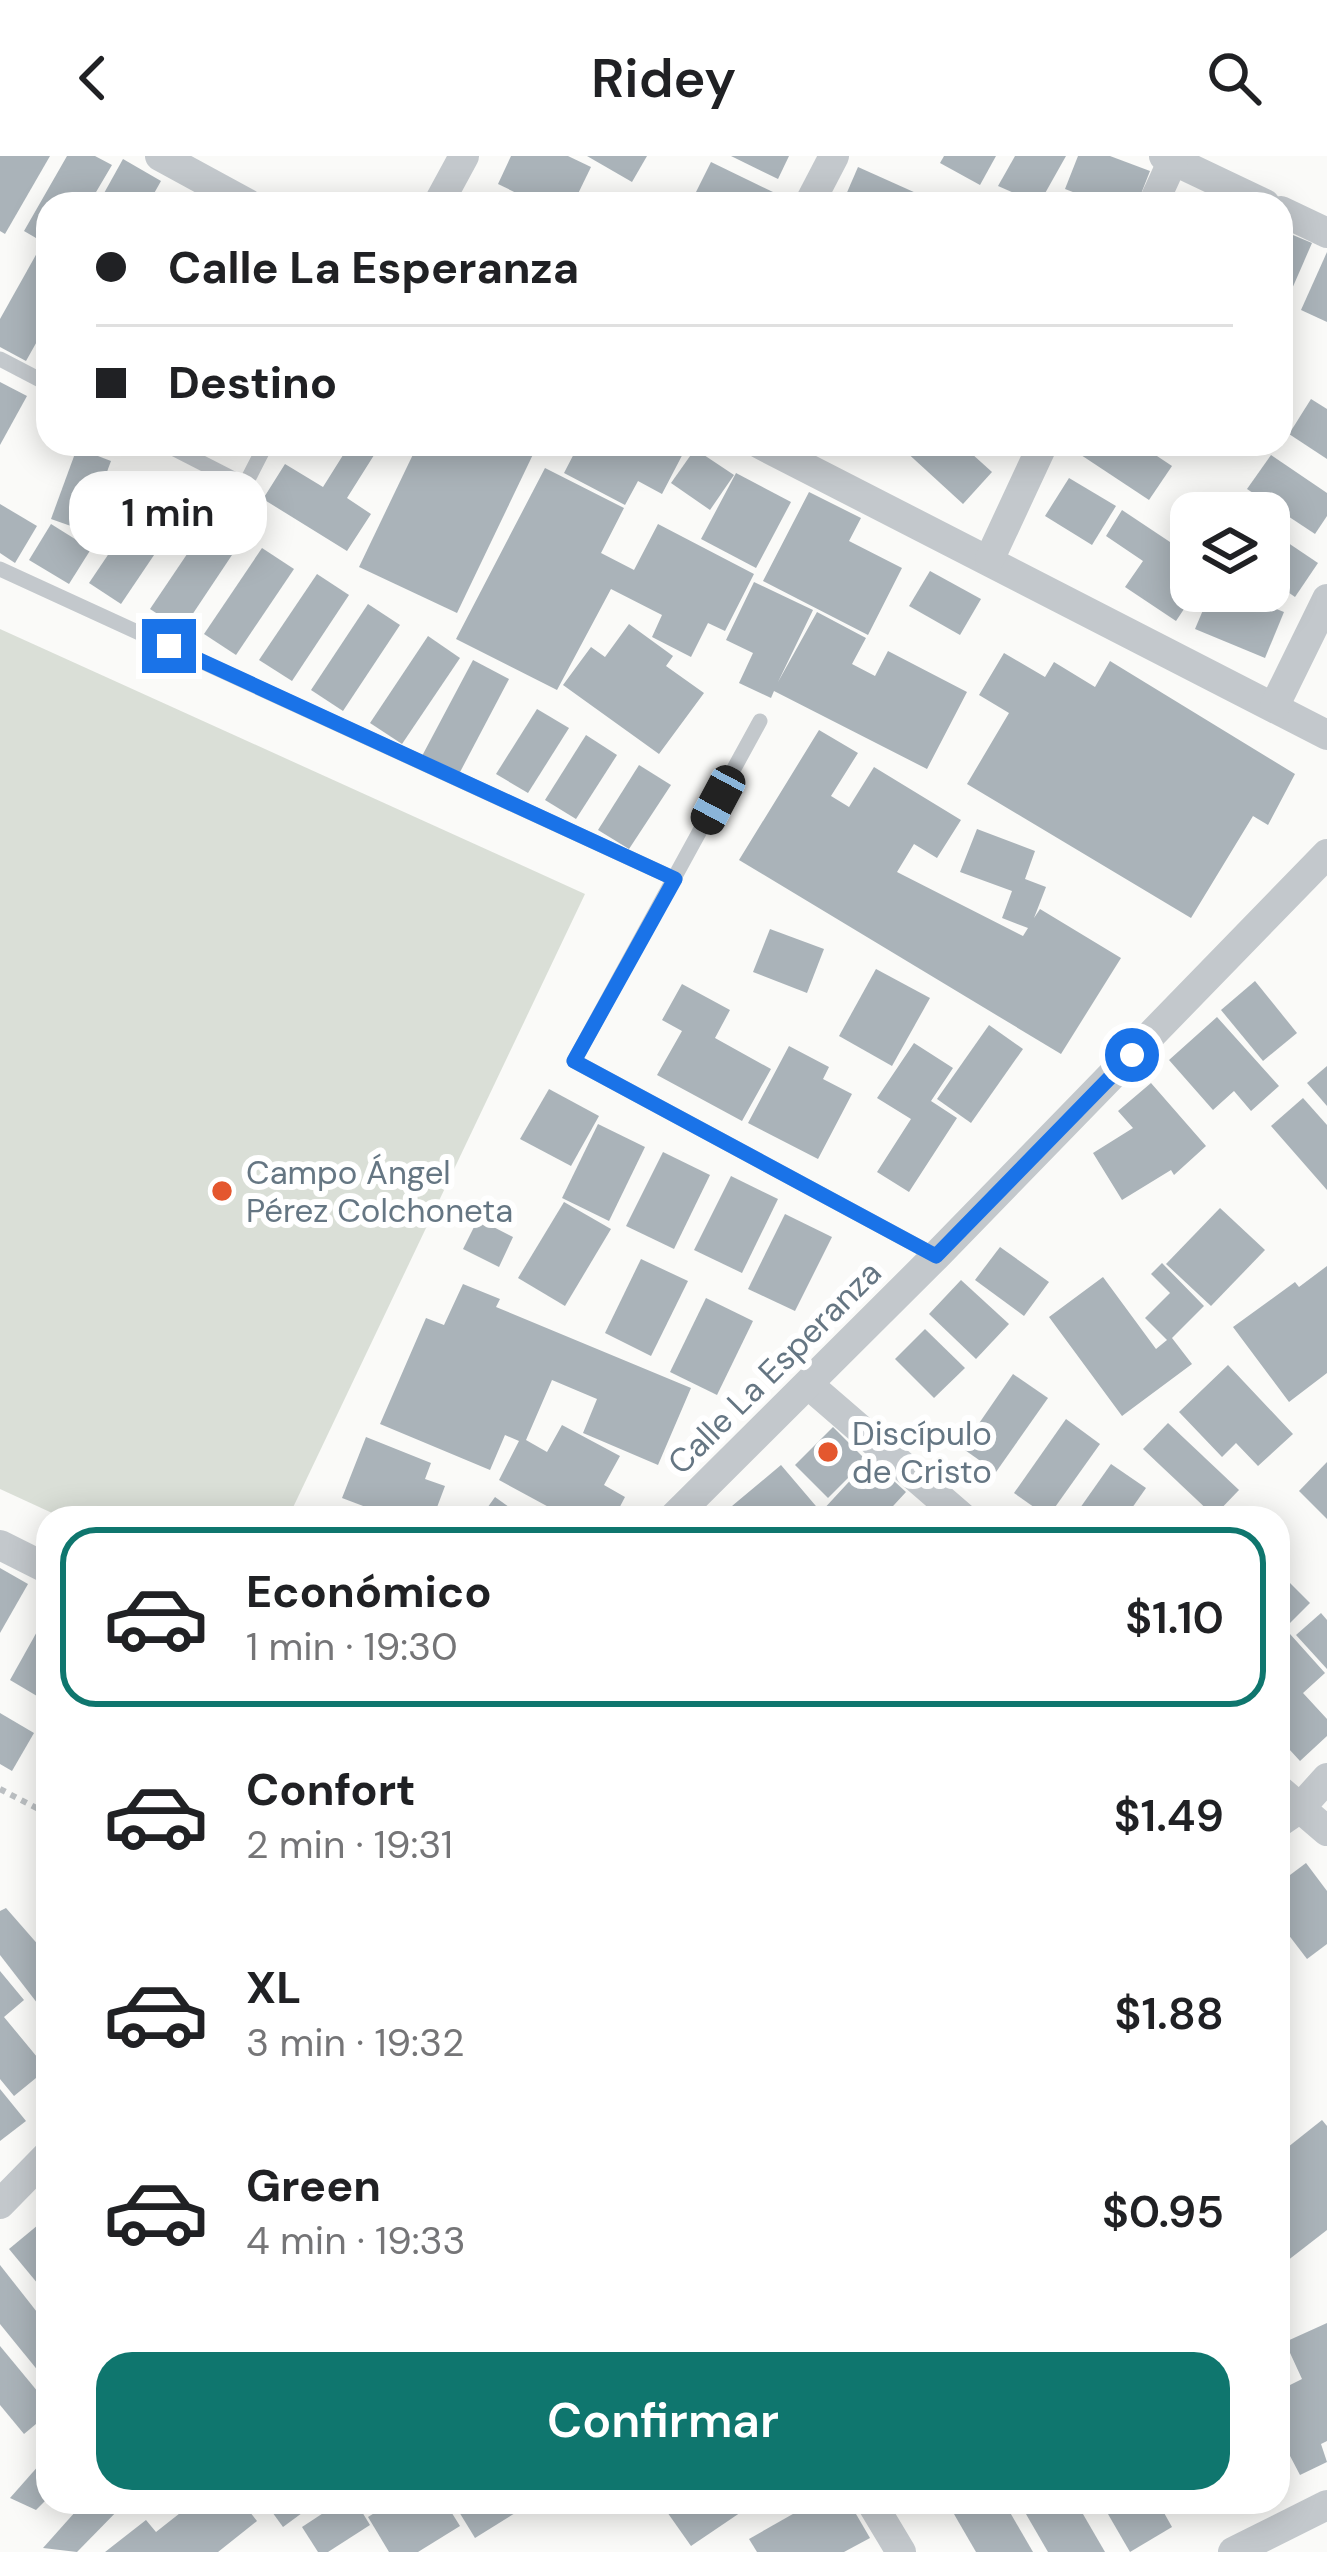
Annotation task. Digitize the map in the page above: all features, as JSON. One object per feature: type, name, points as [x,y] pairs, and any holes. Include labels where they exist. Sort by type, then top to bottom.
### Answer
[{"type":"street","points":[[160,156],[226,192]]},
{"type":"street","points":[[445,192],[464,156]]},
{"type":"street","points":[[815,192],[834,156]]},
{"type":"street","points":[[1157,192],[1168,158],[1240,192]]},
{"type":"street","points":[[1293,217],[1327,233]]},
{"type":"street","points":[[784,456],[1327,735]]},
{"type":"street","points":[[990,558],[1037,456]]},
{"type":"street","points":[[1275,705],[1327,599]]},
{"type":"street","name":"Calle La Esperanza","points":[[685,1506],[1327,854]]},
{"type":"street","points":[[809,1385],[949,1506]]},
{"type":"street","points":[[0,1544],[36,1563]]},
{"type":"street","points":[[1290,1804],[1327,1778]]},
{"type":"street","points":[[1290,1810],[1327,1831]]},
{"type":"street","points":[[0,2204],[36,2167]]},
{"type":"street","points":[[1233,2552],[1327,2505]]},
{"type":"street","points":[[878,2514],[902,2552]]},
{"type":"lane","points":[[0,359],[36,378]]},
{"type":"lane","points":[[188,456],[245,485],[260,456]]},
{"type":"lane","points":[[0,568],[675,879]]},
{"type":"lane","points":[[760,721],[574,1061],[936,1256]]},
{"type":"path","points":[[0,1789],[36,1808]]},
{"type":"shaded area","name":"Campo Ángel Pérez Colchoneta","points":[[0,629],[585,894],[294,1506],[37,1506],[0,1489]]},
{"type":"building","points":[[0,156],[50,156],[5,234],[0,231]]},
{"type":"building","points":[[67,156],[95,156],[112,165],[96,192],[46,192]]},
{"type":"building","points":[[511,156],[568,156],[591,167],[579,192],[514,192],[498,184]]},
{"type":"building","points":[[587,156],[647,156],[632,182]]},
{"type":"building","points":[[731,156],[789,156],[778,179]]},
{"type":"building","points":[[944,156],[996,156],[980,185],[940,163]]},
{"type":"building","points":[[1015,156],[1066,156],[1046,192],[1012,192],[998,186]]},
{"type":"building","points":[[1078,156],[1110,156],[1150,171],[1142,192],[1065,189]]},
{"type":"building","points":[[123,159],[161,181],[155,192],[105,192]]},
{"type":"building","points":[[711,162],[773,192],[696,192]]},
{"type":"building","points":[[858,167],[914,192],[847,192]]},
{"type":"building","points":[[36,210],[36,238],[24,231]]},
{"type":"building","points":[[1293,235],[1312,243],[1293,287]]},
{"type":"building","points":[[1327,252],[1327,322],[1301,310]]},
{"type":"building","points":[[36,255],[36,343],[26,361],[0,347],[0,319]]},
{"type":"building","points":[[0,382],[27,396],[0,445]]},
{"type":"building","points":[[1311,399],[1327,409],[1327,459],[1293,437],[1293,428]]},
{"type":"building","points":[[74,456],[111,461],[85,531],[51,519]]},
{"type":"building","points":[[342,456],[373,456],[347,498],[371,514],[347,551],[263,499],[285,464],[323,487]]},
{"type":"building","points":[[412,456],[532,456],[457,613],[359,567]]},
{"type":"building","points":[[573,456],[682,456],[662,494],[638,481],[625,505],[564,473]]},
{"type":"building","points":[[690,456],[706,456],[734,475],[710,510],[671,483]]},
{"type":"building","points":[[911,456],[974,456],[992,472],[963,504]]},
{"type":"building","points":[[1083,456],[1157,456],[1172,466],[1149,500]]},
{"type":"building","points":[[1272,456],[1327,493],[1327,516],[1315,534],[1290,517],[1290,492],[1247,489]]},
{"type":"building","points":[[545,468],[624,508],[601,553],[634,570],[658,524],[754,574],[725,631],[708,623],[691,657],[652,637],[662,615],[611,589],[557,690],[456,639]]},
{"type":"building","points":[[736,473],[791,502],[756,568],[701,539]]},
{"type":"building","points":[[1069,478],[1116,506],[1092,545],[1045,516]]},
{"type":"building","points":[[809,492],[861,518],[849,541],[902,568],[868,635],[763,581]]},
{"type":"building","points":[[147,497],[179,518],[121,604],[89,583]]},
{"type":"building","points":[[0,504],[37,526],[15,563],[0,553]]},
{"type":"building","points":[[1122,510],[1170,542],[1170,612],[1182,612],[1176,621],[1125,587],[1143,561],[1106,536]]},
{"type":"building","points":[[208,523],[240,543],[182,630],[150,609]]},
{"type":"building","points":[[51,524],[91,549],[69,584],[29,560]]},
{"type":"building","points":[[1290,544],[1318,563],[1295,597],[1290,594]]},
{"type":"building","points":[[262,548],[294,569],[236,655],[204,634]]},
{"type":"building","points":[[930,571],[981,599],[960,635],[909,606]]},
{"type":"building","points":[[317,574],[349,595],[292,681],[259,660]]},
{"type":"building","points":[[754,582],[813,610],[778,682],[817,612],[866,638],[852,664],[875,676],[888,651],[967,692],[927,769],[774,691],[771,698],[739,683],[753,653],[726,640]]},
{"type":"building","points":[[368,604],[400,625],[343,711],[311,690]]},
{"type":"building","points":[[1202,612],[1284,612],[1265,658],[1195,629]]},
{"type":"building","points":[[629,624],[673,656],[666,666],[704,693],[659,754],[563,685],[591,647],[605,657]]},
{"type":"building","points":[[428,636],[460,658],[402,744],[370,723]]},
{"type":"building","points":[[1004,653],[1045,677],[1054,662],[1095,687],[1110,661],[1295,774],[1268,825],[1253,816],[1191,918],[967,784],[1009,713],[979,695]]},
{"type":"building","points":[[473,660],[509,679],[459,774],[422,756]]},
{"type":"building","points":[[537,709],[569,728],[528,793],[496,774]]},
{"type":"building","points":[[819,730],[858,753],[831,796],[849,807],[874,767],[961,820],[937,858],[914,844],[897,872],[1023,936],[1028,928],[1002,918],[1012,891],[960,872],[977,829],[1035,851],[1025,879],[1046,887],[1034,918],[1040,909],[1121,958],[1061,1054],[739,860]]},
{"type":"building","points":[[586,735],[617,755],[576,819],[545,800]]},
{"type":"building","points":[[639,765],[671,785],[629,849],[598,830]]},
{"type":"building","points":[[770,929],[824,949],[807,993],[753,972]]},
{"type":"building","points":[[876,969],[930,998],[892,1066],[839,1036]]},
{"type":"building","points":[[1255,981],[1297,1033],[1263,1061],[1221,1010]]},
{"type":"building","points":[[682,984],[730,1010],[715,1038],[771,1069],[742,1121],[657,1075],[682,1031],[662,1020]]},
{"type":"building","points":[[1217,1017],[1279,1086],[1251,1111],[1234,1091],[1213,1110],[1169,1060]]},
{"type":"building","points":[[989,1025],[1023,1049],[971,1123],[937,1099]]},
{"type":"building","points":[[914,1043],[953,1068],[931,1101],[957,1118],[909,1192],[877,1172],[911,1119],[877,1098]]},
{"type":"building","points":[[789,1046],[829,1067],[823,1079],[852,1094],[818,1159],[748,1123]]},
{"type":"building","points":[[1327,1066],[1327,1106],[1307,1083]]},
{"type":"building","points":[[1151,1083],[1206,1146],[1174,1175],[1171,1170],[1122,1200],[1093,1153],[1133,1128],[1118,1111]]},
{"type":"building","points":[[549,1089],[599,1116],[571,1166],[520,1139]]},
{"type":"building","points":[[1303,1098],[1327,1125],[1327,1190],[1271,1126]]},
{"type":"building","points":[[598,1124],[645,1147],[609,1221],[562,1198]]},
{"type":"building","points":[[663,1152],[710,1175],[674,1249],[626,1226]]},
{"type":"building","points":[[731,1176],[778,1199],[742,1273],[694,1250]]},
{"type":"building","points":[[564,1202],[611,1229],[565,1306],[518,1278]]},
{"type":"building","points":[[1220,1208],[1265,1250],[1211,1306],[1166,1264]]},
{"type":"building","points":[[785,1214],[832,1237],[795,1311],[748,1289]]},
{"type":"building","points":[[478,1219],[513,1237],[499,1267],[463,1249]]},
{"type":"building","points":[[1000,1247],[1049,1282],[1024,1316],[975,1280]]},
{"type":"building","points":[[641,1259],[688,1281],[651,1356],[605,1333]]},
{"type":"building","points":[[1162,1263],[1204,1306],[1172,1338],[1192,1364],[1122,1416],[1049,1317],[1103,1277],[1156,1349],[1167,1340],[1145,1318],[1170,1293],[1151,1274]]},
{"type":"building","points":[[1327,1266],[1327,1373],[1289,1402],[1233,1327],[1295,1282],[1299,1287]]},
{"type":"building","points":[[961,1280],[1009,1324],[976,1359],[929,1314]]},
{"type":"building","points":[[463,1284],[500,1299],[496,1307],[691,1388],[658,1465],[583,1433],[597,1399],[552,1380],[526,1440],[547,1452],[562,1425],[620,1456],[604,1485],[625,1497],[620,1506],[547,1506],[499,1480],[519,1441],[505,1435],[490,1470],[380,1424],[426,1318],[444,1325]]},
{"type":"building","points":[[706,1298],[753,1321],[717,1395],[670,1372]]},
{"type":"building","points":[[925,1329],[965,1368],[934,1398],[895,1359]]},
{"type":"building","points":[[1228,1365],[1293,1434],[1258,1466],[1236,1443],[1222,1457],[1179,1412]]},
{"type":"building","points":[[1013,1374],[1048,1398],[996,1472],[962,1448]]},
{"type":"building","points":[[1066,1419],[1100,1444],[1056,1506],[1032,1506],[1014,1493]]},
{"type":"building","points":[[1168,1423],[1239,1490],[1224,1506],[1203,1506],[1143,1449]]},
{"type":"building","points":[[833,1427],[866,1460],[828,1498],[795,1465]]},
{"type":"building","points":[[366,1437],[431,1463],[425,1479],[445,1486],[438,1506],[363,1506],[342,1498]]},
{"type":"building","points":[[870,1459],[906,1492],[893,1506],[827,1506]]},
{"type":"building","points":[[1327,1462],[1327,1519],[1299,1491]]},
{"type":"building","points":[[1111,1464],[1146,1488],[1133,1506],[1081,1506]]},
{"type":"building","points":[[781,1465],[816,1506],[732,1506]]},
{"type":"building","points":[[0,1568],[28,1584],[0,1633]]},
{"type":"building","points":[[1290,1583],[1310,1603],[1290,1623]]},
{"type":"building","points":[[1321,1613],[1327,1620],[1327,1669],[1296,1635]]},
{"type":"building","points":[[36,1633],[36,1695],[10,1680]]},
{"type":"building","points":[[1290,1634],[1325,1673],[1303,1693],[1327,1719],[1327,1736],[1300,1761],[1290,1750]]},
{"type":"building","points":[[0,1713],[34,1733],[12,1771],[0,1764]]},
{"type":"building","points":[[1306,1863],[1327,1891],[1327,1944],[1307,1959],[1290,1937],[1290,1875]]},
{"type":"building","points":[[6,1908],[36,1942],[36,2002],[0,1955],[0,1911]]},
{"type":"building","points":[[0,1971],[24,2000],[4,2017],[36,2056],[36,2078],[14,2096],[0,2079]]},
{"type":"building","points":[[0,2089],[26,2121],[0,2141]]},
{"type":"building","points":[[1322,2120],[1327,2126],[1327,2230],[1290,2259],[1290,2145]]},
{"type":"building","points":[[36,2227],[36,2282],[9,2249]]},
{"type":"building","points":[[0,2265],[36,2311],[36,2368],[0,2324]]},
{"type":"building","points":[[1327,2323],[1327,2441],[1321,2444],[1327,2462],[1300,2475],[1290,2456],[1290,2385],[1302,2379],[1290,2353],[1290,2340]]},
{"type":"building","points":[[0,2346],[36,2390],[36,2424],[24,2434],[0,2405]]},
{"type":"building","points":[[36,2469],[36,2510],[10,2498]]},
{"type":"building","points":[[73,2514],[114,2514],[77,2552],[43,2548]]},
{"type":"building","points":[[179,2514],[251,2514],[257,2521],[218,2552],[105,2552],[146,2520],[156,2532]]},
{"type":"building","points":[[274,2514],[301,2514],[283,2527]]},
{"type":"building","points":[[322,2514],[363,2514],[370,2525],[328,2552],[318,2552],[302,2527]]},
{"type":"building","points":[[452,2514],[460,2526],[418,2552],[389,2552],[368,2517]]},
{"type":"building","points":[[460,2514],[513,2514],[475,2538]]},
{"type":"building","points":[[668,2514],[738,2514],[691,2546]]},
{"type":"building","points":[[793,2514],[856,2514],[870,2538],[844,2552],[757,2552],[749,2539]]},
{"type":"building","points":[[954,2514],[1011,2514],[1033,2552],[976,2552]]},
{"type":"building","points":[[1026,2514],[1083,2514],[1105,2552],[1048,2552]]},
{"type":"building","points":[[1108,2514],[1165,2514],[1172,2527],[1130,2552]]},
{"type":"place","name":"Campo Ángel Pérez Colchoneta","points":[[222,1191]]},
{"type":"place","name":"Discípulo de Cristo","points":[[828,1452]]},
{"type":"route","points":[[169,646],[675,879],[574,1061],[936,1256],[1132,1055]]}]
